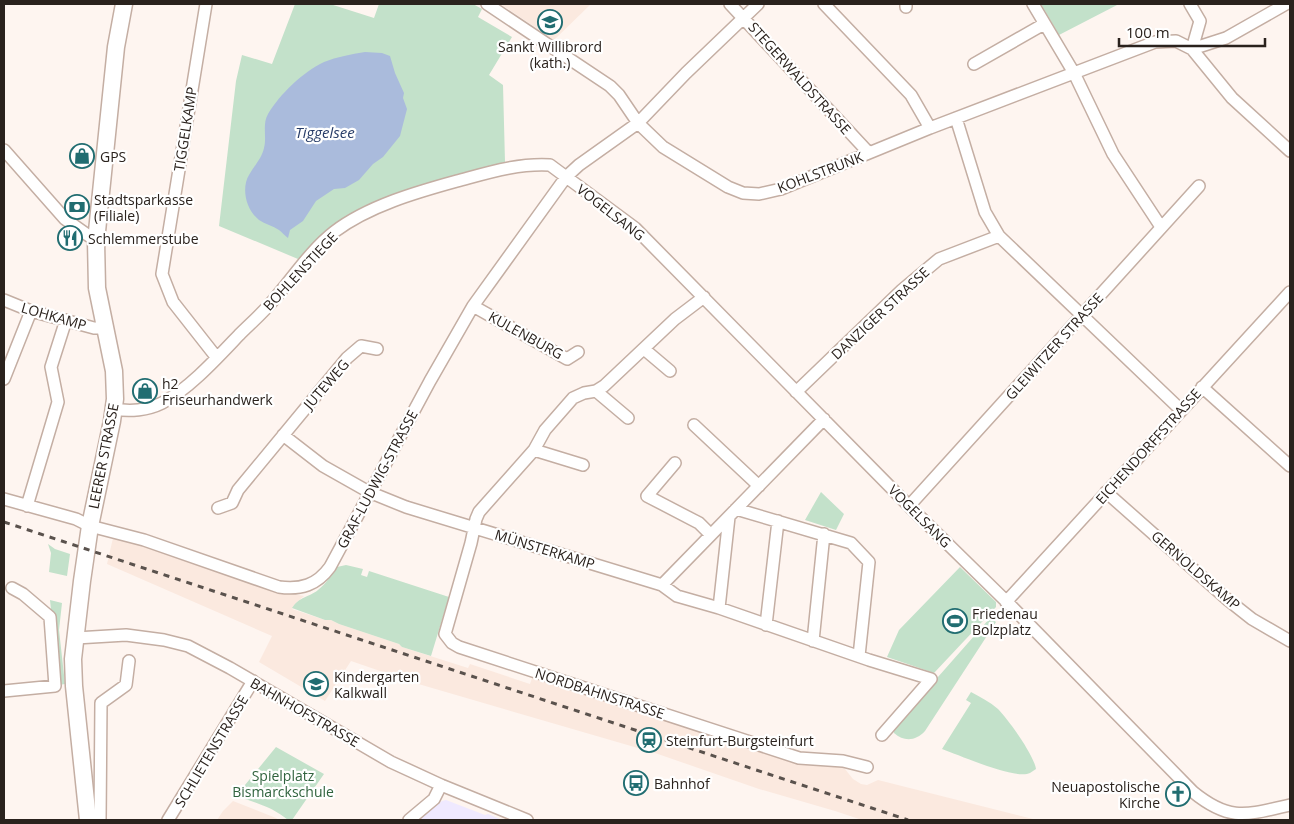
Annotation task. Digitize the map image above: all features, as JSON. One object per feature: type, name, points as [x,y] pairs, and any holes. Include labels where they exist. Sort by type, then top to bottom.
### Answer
[{"type":"street","name":"LEERER STRASSE","points":[[88,820],[74,686],[74,659],[90,526],[114,409],[114,371],[97,288],[95,266],[116,47],[124,4]]},
{"type":"street","name":"TIGGELKAMP","points":[[206,4],[162,274],[173,302],[217,358]]},
{"type":"street","name":"KOHLSTRUNK","points":[[487,4],[610,86],[619,95],[638,124],[663,147],[728,187],[743,193],[759,194],[781,189],[930,128],[1155,42],[1176,41],[1192,49]]},
{"type":"street","name":"STEGERWALDSTRASSE","points":[[730,4],[869,153]]},
{"type":"street","points":[[566,177],[579,164],[638,124],[686,73],[743,16],[758,4]]},
{"type":"street","points":[[824,4],[910,95],[930,128]]},
{"type":"street","points":[[1033,4],[1074,73],[1113,154],[1161,227]]},
{"type":"street","points":[[1190,4],[1200,21],[1192,49]]},
{"type":"street","points":[[1192,49],[1226,38],[1286,4]]},
{"type":"street","points":[[974,64],[1044,24]]},
{"type":"street","points":[[1192,49],[1232,98],[1290,151]]},
{"type":"street","points":[[956,118],[985,212],[1000,236],[1181,410]]},
{"type":"street","points":[[4,150],[65,220],[96,241]]},
{"type":"street","name":"BOHLENSTIEGE","points":[[114,409],[124,411],[139,410],[162,403],[185,387],[217,358],[274,299],[321,244],[350,222],[424,190],[498,169],[539,164],[550,165],[566,177]]},
{"type":"street","name":"VOGELSANG","points":[[566,177],[635,228],[1201,799],[1217,809],[1236,814],[1290,805]]},
{"type":"street","name":"GRAF-LUDWIG-STRASSE","points":[[4,499],[76,519],[90,526],[144,540],[245,576],[287,588],[303,587],[315,582],[326,572],[336,556],[369,492],[473,306],[566,177]]},
{"type":"street","name":"GLEIWITZER STRASSE","points":[[909,506],[1199,186]]},
{"type":"street","name":"DANZIGER STRASSE","points":[[796,392],[902,290],[939,259],[1000,236]]},
{"type":"street","name":"EICHENDORFFSTRASSE","points":[[1006,602],[1290,292]]},
{"type":"street","points":[[628,418],[596,391],[604,386],[675,319],[704,297]]},
{"type":"street","name":"LOHKAMP","points":[[4,300],[31,311],[94,328],[106,328]]},
{"type":"street","name":"KULENBURG","points":[[473,306],[567,359],[578,352]]},
{"type":"street","points":[[4,379],[31,311]]},
{"type":"street","points":[[26,506],[58,402],[52,367],[66,320]]},
{"type":"street","name":"JUTEWEG","points":[[218,508],[232,503],[238,490],[347,358],[361,346],[377,348]]},
{"type":"street","points":[[644,349],[670,371]]},
{"type":"street","points":[[1202,387],[1290,466]]},
{"type":"street","name":"NORDBAHNSTRASSE","points":[[596,391],[573,398],[545,430],[534,450],[480,512],[476,519],[445,629],[447,638],[452,643],[799,758],[843,761],[867,767]]},
{"type":"street","points":[[662,585],[824,419]]},
{"type":"street","points":[[694,425],[759,486]]},
{"type":"street","points":[[283,435],[323,466],[369,492]]},
{"type":"street","points":[[534,450],[583,465]]},
{"type":"street","points":[[675,463],[647,496],[700,523],[710,534]]},
{"type":"street","name":"MÜNSTERKAMP","points":[[369,492],[406,507],[662,585],[677,596],[719,608],[931,679],[882,735]]},
{"type":"street","name":"GERNOLDSKAMP","points":[[1106,492],[1252,619],[1290,641]]},
{"type":"street","points":[[732,513],[778,521],[851,543],[869,562],[859,656]]},
{"type":"street","points":[[719,608],[732,513]]},
{"type":"street","points":[[766,624],[778,521]]},
{"type":"street","points":[[813,641],[824,534]]},
{"type":"street","points":[[4,691],[55,686],[50,617],[24,594],[12,588]]},
{"type":"street","name":"BAHNHOFSTRASSE","points":[[76,638],[126,635],[145,636],[176,643],[206,654],[391,762],[441,785],[527,820]]},
{"type":"street","points":[[100,820],[101,703],[126,685],[129,660]]},
{"type":"street","name":"SCHLIETENSTRASSE","points":[[168,820],[253,681]]},
{"type":"street","points":[[409,820],[434,799],[441,785]]},
{"type":"shaded area","name":"Sankt Willibrord (kath.)","points":[[503,4],[591,4],[554,40]]},
{"type":"shaded area","points":[[113,538],[127,540],[276,591],[304,596],[292,609],[325,620],[331,620],[399,644],[402,647],[468,668],[470,664],[530,684],[533,675],[838,765],[861,784],[867,785],[878,780],[1037,820],[862,820],[759,789],[655,753],[415,683],[351,661],[325,701],[259,662],[272,636],[107,564]]},
{"type":"shaded area","points":[[446,800],[502,820],[419,820],[442,801]]},
{"type":"shaded area","points":[[233,801],[276,818],[279,820],[217,820]]},
{"type":"green space","points":[[295,4],[330,4],[374,18],[379,4],[473,4],[482,9],[478,17],[512,37],[489,75],[503,85],[505,162],[413,190],[332,230],[298,259],[219,226],[236,81],[242,55],[272,64]]},
{"type":"green space","points":[[1041,4],[1119,4],[1059,35]]},
{"type":"green space","points":[[821,492],[844,514],[836,530],[805,520]]},
{"type":"green space","points":[[48,544],[55,549],[70,554],[67,576],[49,572],[51,553]]},
{"type":"green space","points":[[346,565],[363,569],[361,575],[367,577],[369,571],[449,597],[431,656],[292,608],[298,601],[321,588],[337,567]]},
{"type":"green space","points":[[960,567],[996,602],[996,607],[934,673],[887,657],[899,630]]},
{"type":"green space","points":[[50,600],[62,603],[59,630],[65,684],[59,685]]},
{"type":"green space","points":[[990,618],[996,622],[925,731],[918,737],[910,739],[902,738],[894,733],[893,728]]},
{"type":"green space","points":[[971,692],[998,709],[1026,746],[1036,769],[1030,773],[1012,773],[942,749],[971,703],[966,700]]},
{"type":"green space","name":"Spielplatz Bismarckschule","points":[[276,747],[324,774],[292,820],[288,820],[263,805],[236,796]]},
{"type":"water","name":"Tiggelsee","points":[[365,52],[382,53],[390,56],[404,93],[403,98],[407,109],[400,136],[383,157],[373,164],[359,180],[345,188],[334,189],[316,201],[303,221],[290,230],[288,238],[279,230],[259,220],[251,211],[246,199],[245,186],[247,180],[260,159],[264,148],[266,118],[285,91],[316,66],[329,60]]},
{"type":"railway","points":[[4,522],[908,820]]},
{"type":"place","name":"Sankt Willibrord (kath.)","points":[[550,22]]},
{"type":"place","name":"GPS","points":[[82,156]]},
{"type":"place","name":"Stadtsparkasse (Filiale)","points":[[77,207]]},
{"type":"place","name":"Schlemmerstube","points":[[70,238]]},
{"type":"place","name":"h2 Friseurhandwerk","points":[[145,391]]},
{"type":"place","name":"Friedenau Bolzplatz","points":[[955,621]]},
{"type":"place","name":"Kindergarten Kalkwall","points":[[316,684]]},
{"type":"place","name":"Steinfurt-Burgsteinfurt","points":[[649,740]]},
{"type":"place","name":"Bahnhof","points":[[636,783]]},
{"type":"place","name":"Neuapostolische Kirche","points":[[1178,794]]}]
